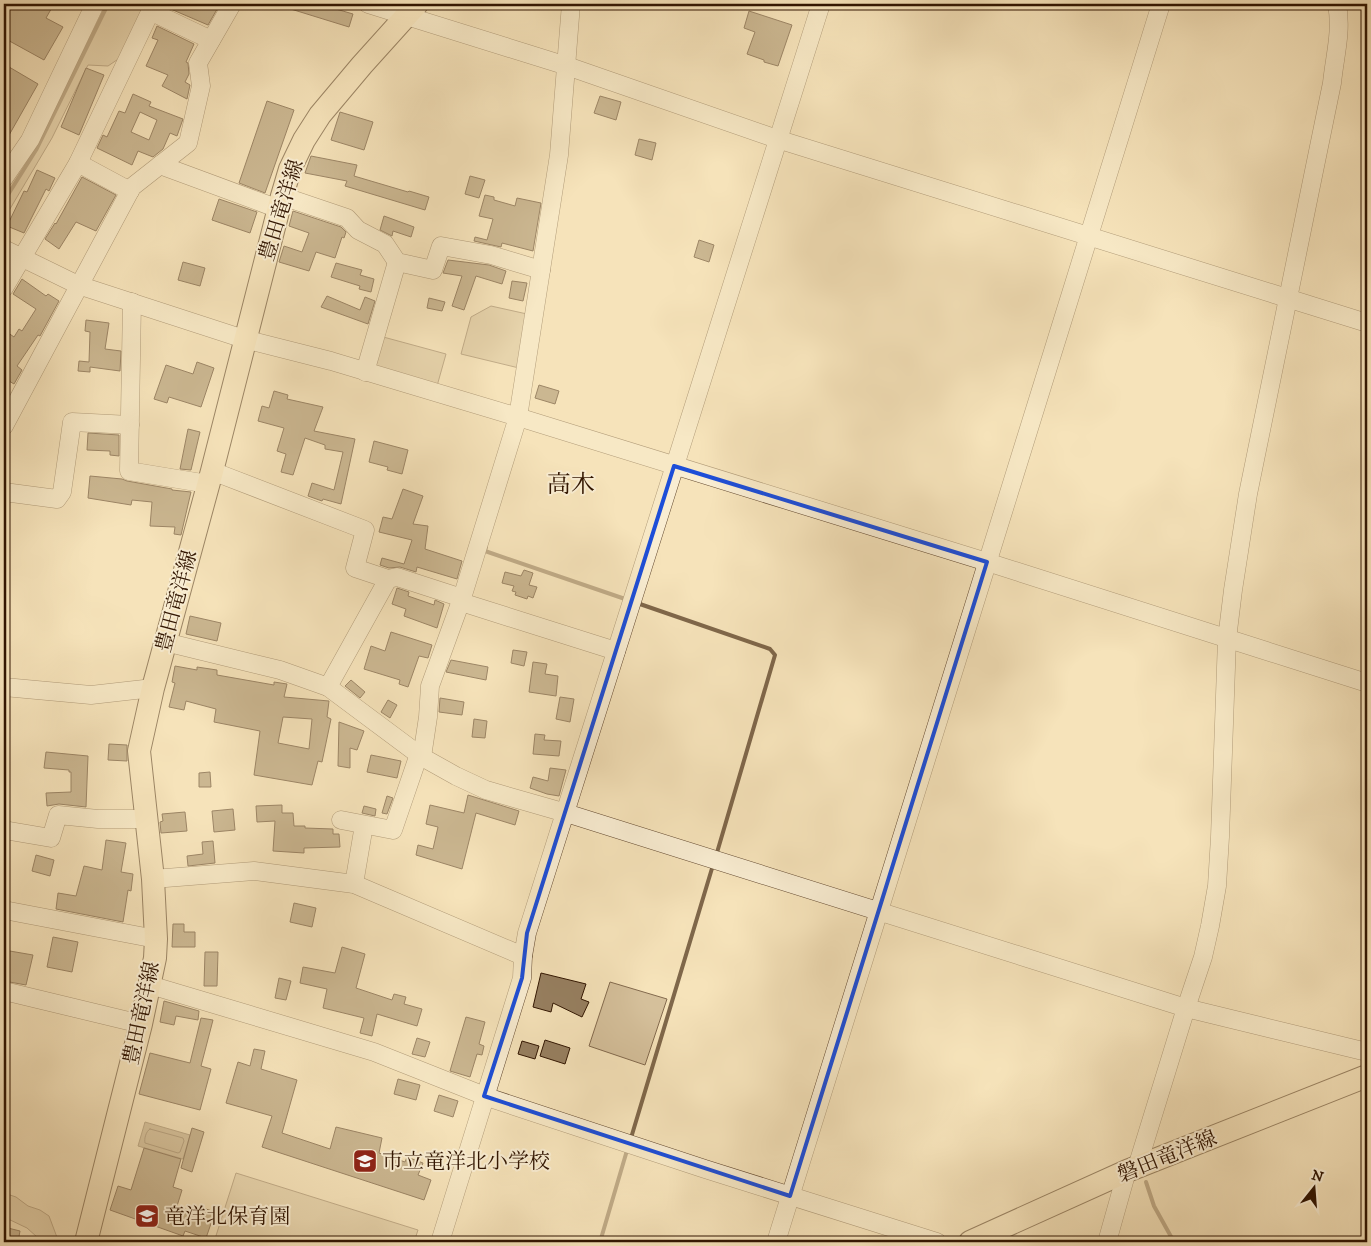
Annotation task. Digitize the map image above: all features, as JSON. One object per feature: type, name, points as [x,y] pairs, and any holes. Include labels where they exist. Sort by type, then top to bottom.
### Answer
[{"type":"main road","name":"豊田竜洋線","points":[[86,1242],[150,985],[155,958],[153,879],[139,751],[153,688],[210,478],[244,339],[290,169],[300,147],[320,115],[411,10]]},
{"type":"main road","name":"磐田竜洋線","points":[[970,1242],[1132,1170],[1367,1076]]},
{"type":"street","points":[[4,178],[30,140],[95,4]]},
{"type":"street","points":[[4,426],[11,396],[78,285],[132,187],[188,143],[201,86],[198,63],[232,4]]},
{"type":"street","points":[[368,4],[411,10],[777,139],[1367,323]]},
{"type":"street","points":[[341,820],[393,830],[420,756],[428,717],[430,686],[461,600],[518,417],[559,155],[571,4]]},
{"type":"street","points":[[440,1242],[522,978],[527,933],[820,4]]},
{"type":"street","points":[[776,1242],[1161,4]]},
{"type":"street","points":[[1108,1242],[1204,957],[1217,886],[1228,639],[1233,590],[1248,494],[1339,41],[1339,18],[1336,4]]},
{"type":"street","points":[[4,288],[78,163],[152,8],[211,40]]},
{"type":"street","points":[[78,163],[130,191]]},
{"type":"street","points":[[160,165],[281,202],[347,218],[358,230],[385,244],[397,262],[434,270],[441,246],[491,255],[541,270]]},
{"type":"street","points":[[4,249],[78,285],[244,339],[518,417],[987,562],[1367,683]]},
{"type":"street","points":[[365,372],[397,262]]},
{"type":"street","points":[[132,302],[129,470],[210,478],[365,530],[355,568],[388,579],[397,577],[616,651]]},
{"type":"street","points":[[4,492],[57,499],[62,492],[72,422],[130,425]]},
{"type":"street","points":[[328,687],[388,579]]},
{"type":"street","points":[[165,642],[280,670],[328,687],[420,756],[486,790],[566,813],[1186,1008],[1367,1052]]},
{"type":"street","points":[[4,687],[92,695],[153,688]]},
{"type":"street","points":[[4,830],[51,838],[58,815],[146,819]]},
{"type":"street","points":[[354,884],[364,824]]},
{"type":"street","points":[[153,879],[254,871],[354,884],[523,956]]},
{"type":"street","points":[[4,910],[156,939]]},
{"type":"street","points":[[150,985],[374,1052],[484,1096],[937,1242]]},
{"type":"street","points":[[4,991],[140,1024]]},
{"type":"highlighted area","points":[[674,466],[987,562],[790,1196],[484,1096],[522,978],[527,933]]},
{"type":"shaded area","points":[[95,4],[153,4],[133,49],[108,66],[88,65],[52,138],[4,219],[4,178]]},
{"type":"shaded area","points":[[491,306],[527,314],[519,368],[461,354],[471,317]]},
{"type":"shaded area","points":[[376,335],[446,354],[437,386],[366,367]]},
{"type":"shaded area","points":[[610,982],[667,999],[645,1065],[589,1046]]},
{"type":"shaded area","points":[[236,1173],[418,1230],[414,1242],[214,1242]]},
{"type":"shaded area","points":[[4,1193],[16,1197],[28,1206],[40,1210],[49,1216],[58,1240],[55,1242],[37,1242],[37,1237],[27,1228],[4,1217]]},
{"type":"water","points":[[145,1122],[190,1135],[183,1159],[138,1146]]},
{"type":"building","points":[[4,4],[54,4],[46,18],[63,27],[44,60],[4,38]]},
{"type":"building","points":[[167,4],[220,4],[208,25],[166,7]]},
{"type":"building","points":[[282,4],[319,4],[353,14],[349,27],[281,6]]},
{"type":"building","points":[[749,11],[792,25],[778,66],[747,54],[755,32],[744,28]]},
{"type":"building","points":[[157,26],[194,44],[186,62],[188,63],[189,74],[185,82],[190,85],[187,99],[162,86],[168,75],[146,66],[158,40],[152,38]]},
{"type":"building","points":[[4,64],[38,84],[4,144]]},
{"type":"building","points":[[86,68],[104,75],[79,135],[61,127]]},
{"type":"building","points":[[133,94],[151,102],[149,106],[183,119],[177,136],[170,133],[163,149],[153,157],[138,151],[132,165],[97,148],[103,135],[107,137],[119,111],[125,113]],"holes":[[[140,112],[157,120],[149,140],[131,132]]]},
{"type":"building","points":[[600,96],[621,102],[616,120],[594,113]]},
{"type":"building","points":[[267,101],[294,110],[265,193],[239,183]]},
{"type":"building","points":[[340,112],[373,122],[364,150],[331,140]]},
{"type":"building","points":[[639,139],[656,143],[652,160],[635,155]]},
{"type":"building","points":[[311,156],[357,165],[354,176],[429,197],[425,210],[345,186],[347,181],[305,173]]},
{"type":"building","points":[[37,170],[55,178],[49,191],[46,189],[24,233],[7,226],[24,191],[27,192]]},
{"type":"building","points":[[470,176],[485,180],[479,198],[465,194]]},
{"type":"building","points":[[82,177],[116,195],[96,231],[76,222],[59,249],[45,239],[56,224]]},
{"type":"building","points":[[485,195],[494,197],[494,200],[515,206],[517,198],[541,203],[533,251],[502,243],[501,247],[474,241],[475,237],[487,240],[493,219],[479,216]]},
{"type":"building","points":[[219,199],[257,212],[250,233],[212,220]]},
{"type":"building","points":[[293,211],[341,227],[346,232],[344,238],[342,237],[335,258],[316,252],[309,271],[279,262],[284,246],[302,252],[309,233],[289,226]]},
{"type":"building","points":[[384,216],[414,227],[411,237],[393,231],[392,236],[380,230]]},
{"type":"building","points":[[699,240],[714,245],[709,262],[694,257]]},
{"type":"building","points":[[448,260],[489,265],[506,271],[502,284],[476,276],[464,310],[452,306],[462,276],[443,273]]},
{"type":"building","points":[[183,262],[205,268],[200,286],[178,280]]},
{"type":"building","points":[[336,263],[362,270],[360,275],[374,279],[371,292],[359,289],[360,286],[331,277]]},
{"type":"building","points":[[22,279],[46,296],[48,294],[59,301],[40,336],[38,335],[17,366],[22,370],[14,384],[4,378],[4,330],[14,337],[19,329],[22,331],[36,309],[13,294]]},
{"type":"building","points":[[512,281],[527,283],[523,301],[509,298]]},
{"type":"building","points":[[327,296],[360,310],[365,297],[375,301],[368,324],[321,307]]},
{"type":"building","points":[[429,298],[445,302],[442,311],[427,308]]},
{"type":"building","points":[[86,320],[109,323],[105,349],[121,351],[120,371],[90,367],[90,372],[78,371],[79,361],[89,362],[90,332],[85,331]]},
{"type":"building","points":[[197,362],[214,368],[201,407],[169,397],[167,403],[154,399],[166,365],[193,374]]},
{"type":"building","points":[[539,385],[559,391],[555,404],[535,398]]},
{"type":"building","points":[[274,391],[288,395],[287,399],[323,407],[314,431],[355,439],[341,504],[323,499],[322,501],[308,496],[312,483],[334,490],[343,452],[325,449],[325,445],[305,438],[293,475],[281,472],[286,454],[277,451],[284,428],[258,421],[262,406],[269,408]]},
{"type":"building","points":[[188,429],[200,432],[191,470],[180,469]]},
{"type":"building","points":[[88,433],[119,435],[119,456],[110,455],[110,451],[87,450]]},
{"type":"building","points":[[374,441],[408,450],[402,474],[387,470],[388,467],[369,462]]},
{"type":"building","points":[[90,476],[122,479],[172,490],[191,492],[181,535],[174,534],[175,527],[150,526],[152,502],[132,500],[131,505],[88,498]]},
{"type":"building","points":[[403,489],[423,496],[413,524],[428,526],[425,549],[462,561],[457,579],[417,567],[416,572],[400,567],[389,568],[380,565],[382,558],[404,564],[412,540],[379,532],[383,517],[392,519]]},
{"type":"building","points":[[524,570],[533,573],[529,585],[537,587],[533,598],[528,596],[527,599],[515,595],[516,592],[512,591],[514,586],[502,583],[505,572],[521,576]]},
{"type":"building","points":[[397,588],[409,592],[408,596],[434,605],[435,600],[444,604],[437,628],[404,616],[406,609],[392,604]]},
{"type":"building","points":[[190,616],[221,623],[217,641],[186,634]]},
{"type":"building","points":[[391,632],[432,645],[428,658],[419,656],[408,687],[399,684],[400,680],[364,669],[371,646],[385,651]]},
{"type":"building","points":[[513,650],[527,652],[524,666],[511,663]]},
{"type":"building","points":[[451,660],[488,667],[486,680],[446,672]]},
{"type":"building","points":[[533,662],[547,664],[545,674],[558,676],[556,696],[529,692]]},
{"type":"building","points":[[175,666],[197,670],[197,667],[217,670],[217,675],[274,685],[274,682],[287,684],[284,697],[329,701],[327,717],[331,719],[322,762],[318,761],[312,785],[254,775],[260,731],[214,722],[216,709],[186,701],[184,710],[169,707],[175,683],[172,682]],"holes":[[[283,717],[312,719],[309,749],[278,743]]]},
{"type":"building","points":[[351,680],[365,692],[360,698],[345,686]]},
{"type":"building","points":[[560,697],[574,699],[570,722],[556,719]]},
{"type":"building","points":[[440,698],[464,702],[462,715],[439,712]]},
{"type":"building","points":[[388,700],[397,705],[390,718],[381,712]]},
{"type":"building","points":[[474,719],[487,721],[485,738],[472,737]]},
{"type":"building","points":[[339,722],[364,731],[357,750],[350,748],[350,768],[338,766]]},
{"type":"building","points":[[535,734],[545,735],[544,740],[561,741],[559,756],[533,754]]},
{"type":"building","points":[[109,744],[127,745],[127,761],[108,760]]},
{"type":"building","points":[[46,752],[88,756],[86,807],[59,804],[47,806],[46,793],[71,792],[71,772],[69,770],[44,768]]},
{"type":"building","points":[[371,755],[401,761],[397,778],[367,772]]},
{"type":"building","points":[[550,768],[566,770],[559,796],[530,788],[533,777],[548,781]]},
{"type":"building","points":[[210,772],[211,787],[199,787],[199,773]]},
{"type":"building","points":[[468,795],[519,811],[515,825],[476,813],[462,869],[416,855],[418,845],[433,849],[438,827],[426,824],[430,805],[464,813]]},
{"type":"building","points":[[387,796],[393,798],[387,814],[382,813]]},
{"type":"building","points":[[282,805],[282,813],[293,813],[294,826],[333,829],[333,834],[339,834],[340,847],[304,848],[304,853],[273,851],[275,821],[257,822],[256,806]]},
{"type":"building","points":[[364,806],[376,809],[375,816],[362,813]]},
{"type":"building","points":[[233,809],[235,830],[214,832],[212,811]]},
{"type":"building","points":[[185,812],[187,831],[161,833],[160,822],[163,821],[162,814]]},
{"type":"building","points":[[106,840],[126,843],[121,872],[133,874],[131,891],[128,890],[123,922],[56,909],[58,893],[76,896],[84,866],[102,870]]},
{"type":"building","points":[[213,841],[215,863],[188,866],[187,856],[203,854],[202,842]]},
{"type":"building","points":[[36,855],[54,860],[50,876],[32,871]]},
{"type":"building","points":[[294,903],[316,908],[312,927],[290,922]]},
{"type":"building","points":[[173,924],[184,924],[184,932],[195,932],[195,947],[172,947]]},
{"type":"building","points":[[53,937],[78,942],[72,972],[47,967]]},
{"type":"building","points":[[342,947],[365,954],[356,988],[392,1000],[394,994],[406,997],[404,1004],[422,1009],[417,1026],[377,1014],[372,1036],[360,1033],[364,1018],[323,1008],[327,989],[300,983],[303,967],[335,973]]},
{"type":"building","points":[[4,950],[33,955],[26,985],[4,981]]},
{"type":"building","points":[[205,952],[218,952],[217,986],[204,986]]},
{"type":"building","points":[[541,973],[586,984],[581,999],[589,1002],[582,1017],[553,1003],[551,1012],[533,1007]]},
{"type":"building","points":[[279,978],[291,981],[286,1000],[275,998]]},
{"type":"building","points":[[164,1001],[199,1011],[198,1020],[176,1016],[174,1025],[160,1022]]},
{"type":"building","points":[[466,1017],[485,1022],[479,1044],[484,1046],[482,1055],[477,1054],[470,1077],[450,1071]]},
{"type":"building","points":[[201,1018],[213,1020],[201,1066],[211,1069],[200,1110],[139,1094],[150,1053],[190,1063]]},
{"type":"building","points":[[417,1038],[430,1042],[425,1057],[412,1054]]},
{"type":"building","points":[[545,1040],[570,1048],[565,1064],[540,1056]]},
{"type":"building","points":[[522,1041],[539,1046],[535,1059],[518,1054]]},
{"type":"building","points":[[254,1049],[265,1051],[261,1069],[297,1080],[282,1133],[330,1149],[336,1127],[382,1138],[379,1153],[405,1162],[407,1157],[423,1163],[418,1175],[431,1180],[424,1200],[262,1147],[272,1116],[226,1103],[238,1062],[250,1066]]},
{"type":"building","points":[[398,1079],[420,1085],[416,1100],[394,1094]]},
{"type":"building","points":[[439,1095],[458,1101],[453,1117],[434,1111]]},
{"type":"building","points":[[192,1128],[204,1132],[192,1172],[181,1168]]},
{"type":"building","points":[[144,1148],[181,1159],[173,1187],[182,1190],[177,1206],[195,1213],[197,1206],[215,1212],[206,1238],[185,1231],[183,1236],[110,1210],[118,1186],[131,1190]]},
{"type":"building","points":[[4,1227],[20,1231],[18,1242],[4,1241]]},
{"type":"waterway","points":[[4,201],[36,150],[108,4]]},
{"type":"waterway","points":[[486,547],[485,551],[628,600]]},
{"type":"waterway","points":[[637,603],[770,649],[775,655],[716,856]]},
{"type":"waterway","points":[[631,1138],[713,865]]},
{"type":"waterway","points":[[600,1242],[628,1147]]},
{"type":"waterway","points":[[1146,1182],[1154,1206],[1174,1242]]},
{"type":"place","name":"市立竜洋北小学校","points":[[365,1161]]},
{"type":"place","name":"竜洋北保育園","points":[[147,1216]]},
{"type":"district","name":"高木","points":[[571,484]]}]
